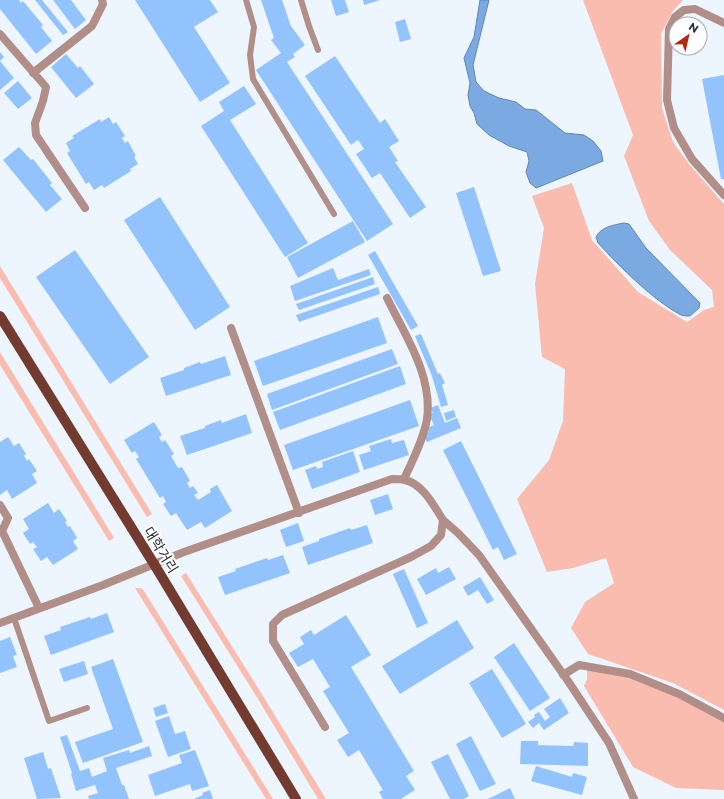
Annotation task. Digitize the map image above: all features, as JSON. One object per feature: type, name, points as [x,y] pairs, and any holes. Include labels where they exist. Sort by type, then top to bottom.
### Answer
[{"type":"main road","name":"대학거리","points":[[0,316],[154,564],[296,799]]},
{"type":"street","points":[[33,73],[92,26],[103,4],[102,0]]},
{"type":"street","points":[[724,23],[695,9],[684,10],[675,17],[669,29],[667,100],[674,128],[692,159],[724,195]]},
{"type":"street","points":[[0,34],[46,87],[43,101],[35,123],[36,135],[85,208]]},
{"type":"street","points":[[387,298],[421,366],[428,400],[427,420],[417,450],[404,480]]},
{"type":"street","points":[[231,328],[299,513]]},
{"type":"street","points":[[0,623],[103,585],[154,564],[392,479],[404,480],[415,484],[430,500],[443,520],[479,555],[564,675],[609,742],[634,799]]},
{"type":"street","points":[[0,505],[8,518],[2,531],[39,608]]},
{"type":"street","points":[[325,727],[273,641],[273,624],[282,615],[411,558],[431,546],[440,535],[443,520]]},
{"type":"street","points":[[564,675],[579,664],[630,674],[679,694],[724,718]]},
{"type":"lane","points":[[246,0],[254,27],[250,55],[253,79],[334,214]]},
{"type":"lane","points":[[301,0],[318,50]]},
{"type":"lane","points":[[14,618],[49,721],[87,708]]},
{"type":"shaded area","points":[[583,0],[683,0],[670,16],[668,16],[668,21],[661,34],[662,108],[673,142],[689,164],[724,204],[724,710],[673,683],[588,654],[571,628],[585,602],[614,583],[606,558],[573,568],[547,572],[517,499],[549,460],[563,421],[565,369],[542,357],[535,284],[544,228],[532,196],[572,183],[592,240],[638,292],[687,322],[704,310],[714,307],[712,290],[670,250],[649,221],[624,156],[633,135]]},
{"type":"shaded area","points":[[0,266],[152,514],[147,517],[0,278]]},
{"type":"shaded area","points":[[0,352],[114,538],[109,541],[0,365]]},
{"type":"shaded area","points":[[186,573],[326,799],[318,799],[258,699],[181,576]]},
{"type":"shaded area","points":[[135,588],[141,588],[144,591],[273,799],[266,799]]},
{"type":"shaded area","points":[[587,669],[629,677],[677,697],[724,722],[724,790],[676,788],[633,767],[584,686],[587,679]]},
{"type":"water","points":[[480,0],[489,0],[473,65],[476,82],[484,91],[499,98],[516,102],[525,109],[536,110],[565,133],[584,135],[593,141],[601,151],[603,161],[536,188],[530,183],[526,172],[529,161],[527,152],[509,146],[489,135],[477,124],[470,106],[468,95],[470,83],[464,58],[474,37]]},
{"type":"water","points":[[624,223],[629,224],[646,248],[700,303],[699,308],[690,316],[681,315],[648,292],[598,243],[596,237],[601,231]]},
{"type":"building","points":[[0,0],[19,0],[21,3],[23,1],[43,25],[41,27],[52,41],[36,54],[0,9]]},
{"type":"building","points":[[35,0],[42,0],[68,32],[63,35]]},
{"type":"building","points":[[53,0],[71,0],[86,20],[75,29]]},
{"type":"building","points":[[135,0],[210,0],[218,12],[194,27],[230,83],[200,102]]},
{"type":"building","points":[[261,0],[282,0],[291,26],[305,45],[293,54],[295,57],[287,62],[393,224],[367,241],[256,70],[281,53],[271,40],[274,38]]},
{"type":"building","points":[[331,0],[345,0],[349,12],[336,16]]},
{"type":"building","points":[[363,0],[380,0],[364,5]]},
{"type":"building","points":[[405,19],[411,39],[400,42],[395,22]]},
{"type":"building","points":[[0,52],[4,57],[0,61]]},
{"type":"building","points":[[66,54],[78,68],[80,66],[94,84],[76,98],[51,67]]},
{"type":"building","points":[[335,56],[380,123],[385,119],[399,141],[389,147],[398,161],[395,162],[426,207],[410,218],[380,173],[372,178],[356,154],[364,149],[358,140],[351,145],[305,76]]},
{"type":"building","points":[[0,61],[14,78],[0,90]]},
{"type":"building","points":[[724,75],[724,179],[721,179],[702,79]]},
{"type":"building","points":[[18,81],[32,98],[18,109],[4,93]]},
{"type":"building","points":[[244,86],[256,104],[230,120],[308,243],[285,257],[201,126],[224,111],[219,102]]},
{"type":"building","points":[[109,117],[113,124],[116,122],[125,136],[122,138],[125,143],[128,141],[136,156],[134,157],[138,164],[130,169],[131,171],[104,188],[102,185],[94,190],[89,182],[86,184],[67,153],[70,151],[66,143],[74,138],[72,136],[100,119],[101,122]]},
{"type":"building","points":[[19,147],[31,160],[33,159],[52,183],[50,185],[62,199],[46,212],[3,160]]},
{"type":"building","points":[[474,187],[501,271],[483,276],[456,193]]},
{"type":"building","points":[[160,197],[230,307],[195,330],[124,220]]},
{"type":"building","points":[[353,221],[365,242],[298,278],[287,257]]},
{"type":"building","points":[[75,250],[149,357],[110,384],[36,277]]},
{"type":"building","points":[[375,251],[418,326],[411,330],[368,255]]},
{"type":"building","points":[[333,268],[338,280],[369,269],[371,275],[295,301],[290,286]]},
{"type":"building","points":[[373,277],[375,284],[299,310],[296,304]]},
{"type":"building","points":[[378,287],[380,294],[299,322],[296,315]]},
{"type":"building","points":[[378,317],[387,343],[263,386],[254,361]]},
{"type":"building","points":[[421,334],[438,374],[440,373],[445,383],[442,385],[448,405],[441,407],[432,376],[415,336]]},
{"type":"building","points":[[392,349],[398,364],[272,410],[267,394]]},
{"type":"building","points":[[225,356],[231,375],[166,396],[160,378],[184,370],[184,368],[200,362],[201,364]]},
{"type":"building","points":[[400,366],[406,384],[280,430],[273,412]]},
{"type":"building","points":[[410,400],[419,426],[293,470],[284,445]]},
{"type":"building","points":[[438,405],[445,423],[457,418],[461,428],[427,442],[423,435],[429,432],[427,428],[434,425],[429,415],[433,413],[430,408]]},
{"type":"building","points":[[454,410],[456,417],[446,421],[444,413]]},
{"type":"building","points":[[246,414],[252,433],[187,455],[180,436],[205,428],[205,426],[221,420],[222,423]]},
{"type":"building","points":[[154,422],[162,435],[159,437],[162,442],[165,440],[174,454],[171,456],[178,468],[182,467],[190,481],[187,483],[190,488],[193,486],[198,493],[194,495],[198,500],[211,492],[210,489],[217,485],[232,511],[205,528],[201,522],[187,530],[176,513],[171,516],[163,504],[166,502],[163,496],[160,498],[136,459],[139,457],[135,451],[132,453],[124,440]]},
{"type":"building","points":[[8,437],[14,446],[19,443],[26,454],[24,456],[27,461],[29,459],[37,471],[32,474],[37,483],[12,499],[7,490],[0,495],[0,442]]},
{"type":"building","points":[[391,439],[392,443],[404,440],[409,455],[364,470],[359,455],[371,451],[369,446]]},
{"type":"building","points":[[461,441],[517,554],[504,560],[498,547],[493,550],[443,450]]},
{"type":"building","points":[[353,451],[360,472],[312,489],[305,470],[316,466],[317,469],[323,467],[322,462]]},
{"type":"building","points":[[388,494],[393,509],[375,515],[370,500]]},
{"type":"building","points":[[48,503],[54,513],[59,509],[67,521],[65,522],[68,527],[70,526],[77,538],[73,541],[78,549],[53,565],[47,557],[41,561],[33,549],[37,547],[33,542],[30,544],[23,533],[29,529],[23,519]]},
{"type":"building","points":[[298,523],[304,541],[286,547],[280,530]]},
{"type":"building","points":[[367,525],[373,543],[308,565],[302,547],[350,528],[351,530]]},
{"type":"building","points":[[283,555],[290,573],[225,595],[218,577],[236,571],[235,569],[267,558],[268,560]]},
{"type":"building","points":[[449,567],[456,579],[426,595],[417,579],[436,568],[438,573]]},
{"type":"building","points":[[404,569],[428,623],[417,628],[393,574]]},
{"type":"building","points":[[480,577],[494,600],[487,604],[478,590],[468,596],[463,587]]},
{"type":"building","points":[[107,613],[114,632],[51,655],[44,636],[61,630],[60,627]]},
{"type":"building","points":[[346,615],[371,655],[351,667],[414,771],[406,776],[415,790],[401,799],[383,799],[379,792],[383,790],[359,750],[348,757],[337,740],[349,733],[323,691],[330,687],[313,659],[298,667],[289,653],[304,644],[300,637],[311,630],[314,635]]},
{"type":"building","points":[[457,620],[474,648],[400,694],[382,666]]},
{"type":"building","points":[[10,637],[17,655],[13,656],[17,667],[0,673],[0,641]]},
{"type":"building","points":[[514,643],[550,698],[530,711],[494,657]]},
{"type":"building","points":[[113,659],[143,742],[83,763],[75,742],[113,729],[91,667]]},
{"type":"building","points":[[84,661],[88,674],[64,682],[59,669]]},
{"type":"building","points":[[492,669],[526,724],[502,738],[469,683]]},
{"type":"building","points":[[560,698],[569,713],[544,730],[539,723],[533,728],[528,722],[535,717],[534,715],[539,712],[545,721],[550,717],[544,709]]},
{"type":"building","points":[[165,704],[168,713],[156,717],[153,708]]},
{"type":"building","points":[[169,716],[175,734],[185,731],[191,749],[168,757],[155,721]]},
{"type":"building","points":[[67,735],[80,771],[89,768],[92,777],[107,771],[103,758],[129,750],[130,753],[149,746],[152,756],[116,768],[129,799],[89,799],[88,796],[98,793],[95,785],[76,791],[72,773],[60,737]]},
{"type":"building","points":[[471,736],[496,784],[480,791],[456,744]]},
{"type":"building","points":[[521,741],[538,741],[538,745],[573,746],[574,742],[588,743],[588,766],[520,764]]},
{"type":"building","points":[[195,750],[209,786],[192,791],[190,784],[155,796],[148,775],[182,763],[179,755]]},
{"type":"building","points":[[43,752],[48,769],[51,768],[61,798],[37,799],[24,758]]},
{"type":"building","points":[[448,754],[469,796],[464,799],[450,799],[431,762]]},
{"type":"building","points":[[536,766],[572,777],[573,773],[587,777],[582,795],[531,781]]},
{"type":"building","points":[[510,788],[515,799],[488,799]]},
{"type":"building","points":[[210,790],[213,799],[194,799],[203,795],[202,793]]}]
